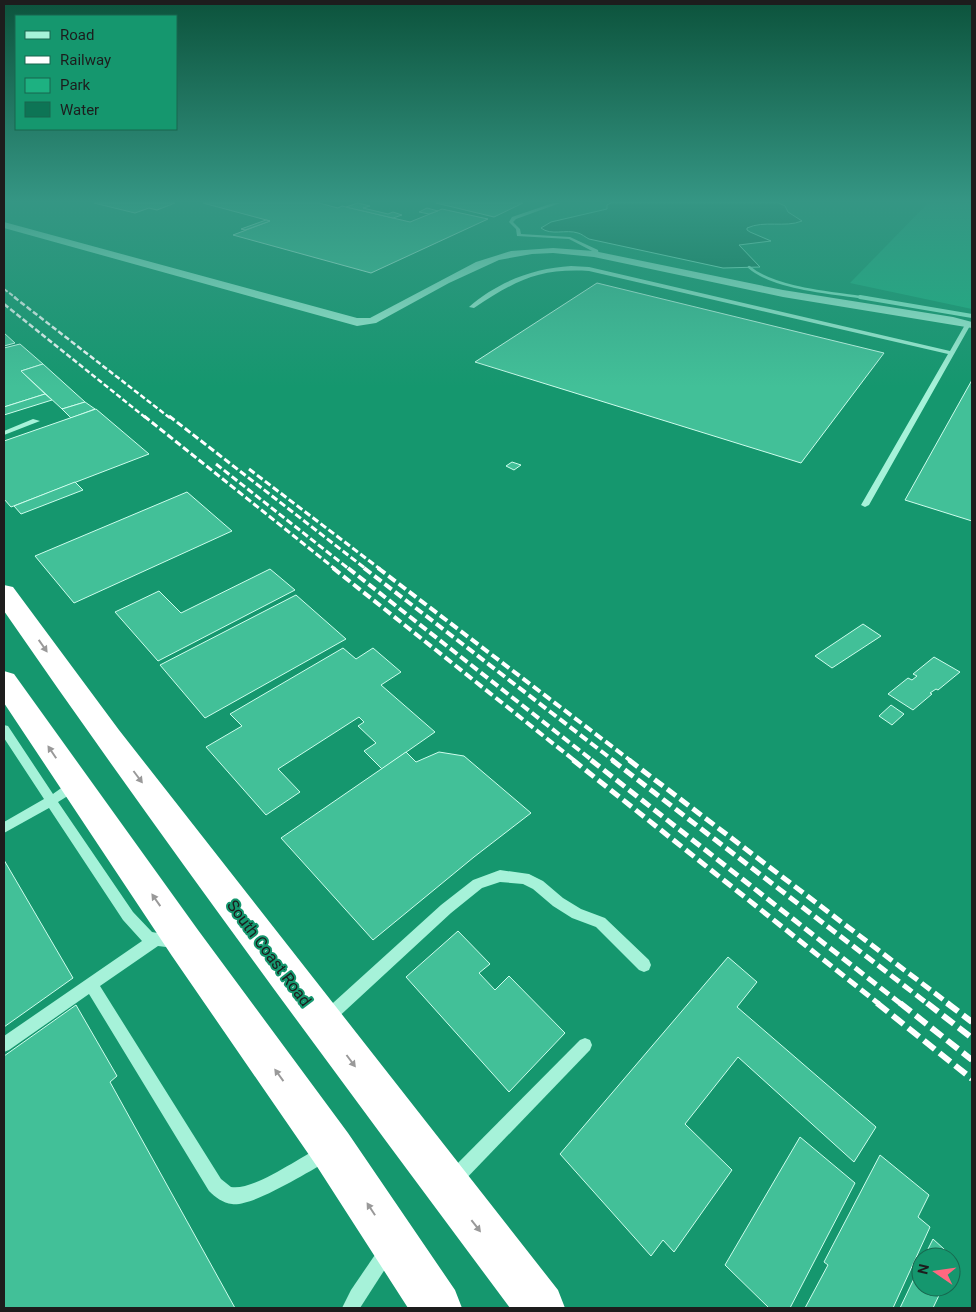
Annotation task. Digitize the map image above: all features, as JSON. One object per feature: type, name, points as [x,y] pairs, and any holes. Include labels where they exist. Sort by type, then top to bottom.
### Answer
[{"type":"highway","name":"South Coast Road","points":[[4,593],[12,619],[108,738],[446,1187],[540,1308]]},
{"type":"highway","points":[[4,681],[63,794],[170,942],[332,1149],[437,1308]]},
{"type":"street","points":[[146,264],[349,321],[365,322],[382,316],[481,264]]},
{"type":"street","points":[[641,264],[820,300],[970,324]]},
{"type":"lane","points":[[472,307],[503,286],[523,276],[565,268],[589,269],[951,353]]},
{"type":"lane","points":[[865,504],[951,353],[970,324]]},
{"type":"lane","points":[[4,432],[36,421]]},
{"type":"lane","points":[[4,729],[63,794],[4,828]]},
{"type":"lane","points":[[322,1022],[446,908],[478,884],[500,876],[512,876],[531,881],[577,914],[600,922],[644,965]]},
{"type":"lane","points":[[4,1045],[91,984],[170,942]]},
{"type":"lane","points":[[91,984],[215,1185],[222,1192],[235,1196],[256,1191],[332,1149]]},
{"type":"lane","points":[[446,1187],[585,1045]]},
{"type":"lane","points":[[351,1308],[356,1296],[393,1243]]},
{"type":"green space","points":[[868,264],[972,264],[972,309],[850,283]]},
{"type":"water","points":[[706,264],[757,264],[760,267],[723,268]]},
{"type":"building","points":[[339,264],[390,264],[371,273]]},
{"type":"building","points":[[597,283],[884,353],[801,463],[475,362]]},
{"type":"building","points":[[4,333],[15,343],[4,346]]},
{"type":"building","points":[[20,344],[43,364],[21,371],[45,394],[4,407],[4,348]]},
{"type":"building","points":[[43,364],[85,402],[62,409],[21,371]]},
{"type":"building","points":[[972,380],[972,521],[905,500]]},
{"type":"building","points":[[45,394],[52,400],[4,415],[4,407]]},
{"type":"building","points":[[85,402],[95,409],[71,418],[62,409]]},
{"type":"building","points":[[96,409],[149,454],[11,507],[4,499],[4,441]]},
{"type":"building","points":[[512,462],[521,465],[514,470],[506,466]]},
{"type":"building","points":[[75,482],[83,490],[21,514],[14,506]]},
{"type":"building","points":[[187,492],[232,531],[74,603],[35,556]]},
{"type":"building","points":[[270,569],[295,590],[158,661],[115,612],[159,591],[181,613]]},
{"type":"building","points":[[296,595],[346,639],[205,718],[160,665]]},
{"type":"building","points":[[863,624],[881,636],[832,668],[815,656]]},
{"type":"building","points":[[343,648],[356,659],[373,648],[401,672],[381,685],[435,732],[382,769],[364,751],[376,743],[358,726],[364,722],[359,717],[278,769],[300,792],[266,815],[206,747],[242,726],[230,714]]},
{"type":"building","points":[[934,657],[960,672],[938,690],[936,689],[930,693],[932,694],[913,710],[888,694],[908,678],[912,680],[917,676],[913,674]]},
{"type":"building","points":[[891,705],[904,714],[892,725],[879,716]]},
{"type":"building","points":[[406,752],[416,762],[439,752],[464,756],[531,813],[373,940],[281,838]]},
{"type":"building","points":[[4,860],[73,978],[4,1027]]},
{"type":"building","points":[[458,931],[490,964],[479,973],[495,990],[509,976],[565,1033],[509,1092],[406,977]]},
{"type":"building","points":[[728,957],[757,982],[737,1007],[876,1127],[854,1162],[738,1057],[685,1124],[732,1170],[674,1252],[663,1240],[651,1256],[560,1154]]},
{"type":"building","points":[[76,1005],[117,1076],[110,1082],[235,1308],[4,1308],[4,1056]]},
{"type":"building","points":[[800,1137],[855,1183],[790,1308],[769,1308],[725,1265]]},
{"type":"building","points":[[880,1155],[929,1195],[918,1217],[930,1227],[921,1247],[911,1247],[911,1269],[893,1308],[805,1308],[828,1265],[824,1262]]},
{"type":"building","points":[[933,1239],[942,1247],[929,1247]]},
{"type":"building","points":[[911,1285],[911,1297],[938,1297],[933,1308],[900,1308]]},
{"type":"waterway","points":[[749,267],[773,280],[789,285],[862,297]]},
{"type":"waterway","points":[[862,297],[867,298]]},
{"type":"waterway","points":[[862,297],[972,316]]},
{"type":"railway","points":[[4,289],[16,298]]},
{"type":"railway","points":[[14,297],[170,418]]},
{"type":"railway","points":[[4,304],[146,418]]},
{"type":"railway","points":[[144,416],[335,569]]},
{"type":"railway","points":[[169,416],[366,569]]},
{"type":"railway","points":[[216,464],[349,569]]},
{"type":"railway","points":[[249,469],[380,569]]},
{"type":"railway","points":[[333,568],[575,761]]},
{"type":"railway","points":[[348,568],[593,761]]},
{"type":"railway","points":[[364,568],[614,761]]},
{"type":"railway","points":[[378,568],[631,761]]},
{"type":"railway","points":[[573,760],[879,1004]]},
{"type":"railway","points":[[591,760],[901,1004]]},
{"type":"railway","points":[[612,760],[928,1004]]},
{"type":"railway","points":[[629,760],[949,1004]]},
{"type":"railway","points":[[877,1003],[972,1079]]},
{"type":"railway","points":[[900,1003],[972,1060]]},
{"type":"railway","points":[[927,1003],[972,1038]]},
{"type":"railway","points":[[947,1003],[972,1022]]}]
